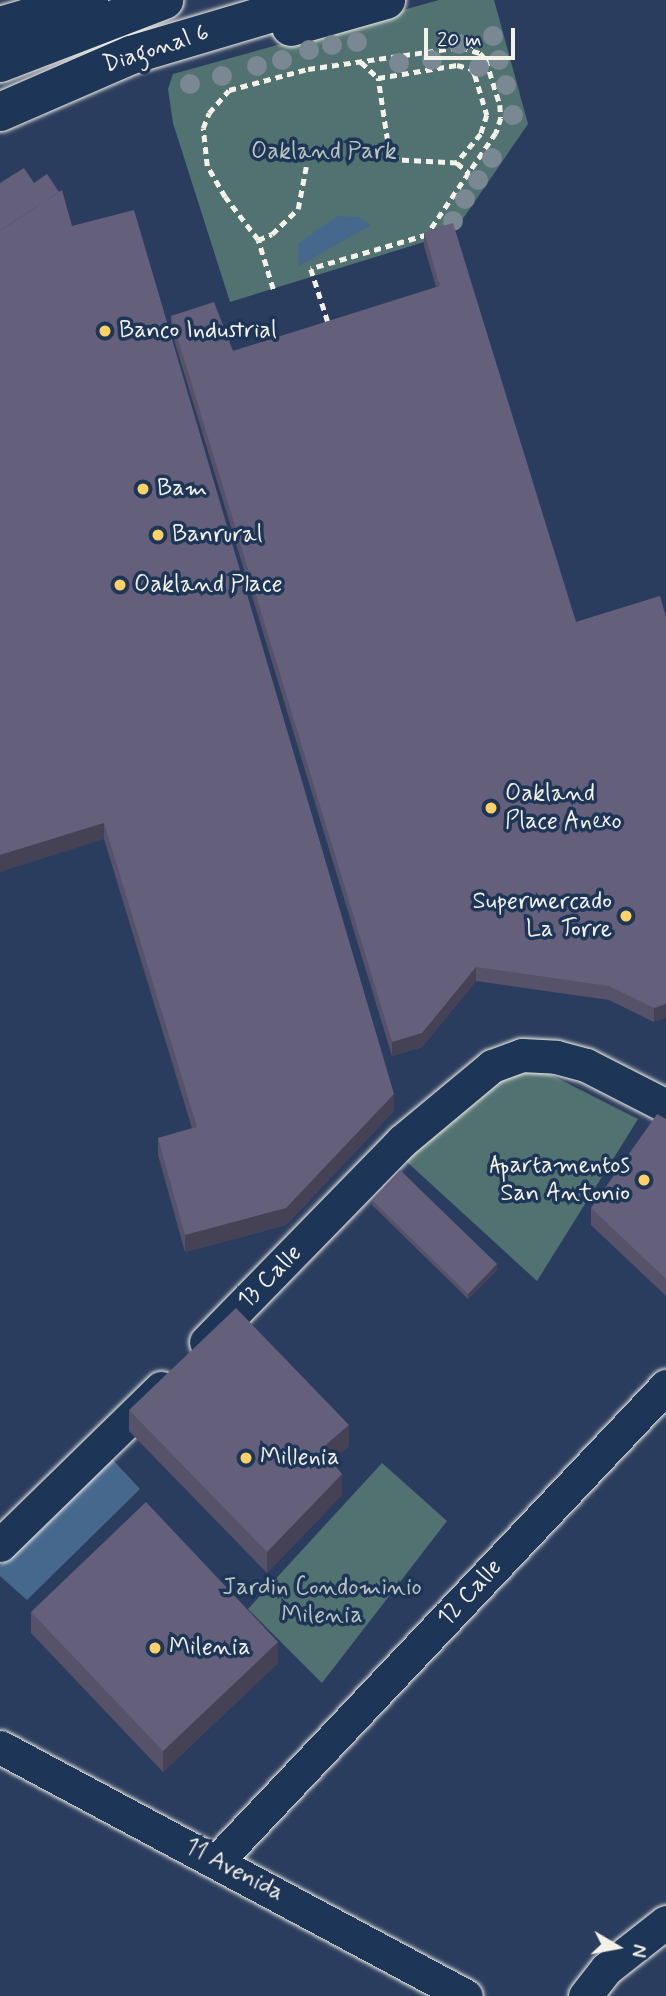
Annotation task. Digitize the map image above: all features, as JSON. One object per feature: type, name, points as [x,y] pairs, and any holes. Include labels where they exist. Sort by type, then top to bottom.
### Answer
[{"type":"main road","points":[[0,26],[89,0]]},
{"type":"main road","name":"Diagonal 6","points":[[0,63],[164,0]]},
{"type":"main road","name":"Diagonal 6","points":[[0,112],[140,52],[317,0]]},
{"type":"main road","points":[[140,52],[156,63],[168,62],[386,0]]},
{"type":"street","name":"13 Calle","points":[[0,1545],[402,1141],[492,1066],[522,1055],[556,1056],[586,1065],[666,1106]]},
{"type":"street","name":"12 Calle","points":[[217,1861],[666,1386]]},
{"type":"street","name":"11 Avenida","points":[[0,1747],[466,1996]]},
{"type":"street","points":[[585,1996],[606,1969],[666,1922]]},
{"type":"path","points":[[471,48],[476,37]]},
{"type":"path","points":[[273,289],[258,240],[225,197],[207,166],[203,128],[209,113],[229,90],[308,69],[471,48],[486,60],[502,118],[496,134],[427,235],[311,269],[331,333]]},
{"type":"path","points":[[361,61],[378,78],[389,152],[398,160],[457,163],[469,173]]},
{"type":"path","points":[[378,78],[457,65],[472,69],[487,115],[481,134],[457,163]]},
{"type":"path","points":[[258,240],[272,234],[298,209],[306,167]]},
{"type":"green space","name":"Oakland Park","points":[[439,0],[494,0],[528,124],[453,233],[230,302],[173,123],[168,89],[173,74]]},
{"type":"green space","points":[[493,1072],[547,1073],[638,1119],[537,1281],[395,1151]]},
{"type":"green space","name":"Jardin Condominio Milenia","points":[[382,1463],[447,1521],[322,1683],[248,1609]]},
{"type":"water","points":[[337,216],[358,217],[371,225],[299,266],[298,244]]},
{"type":"water","points":[[112,1459],[140,1489],[27,1600],[0,1576],[0,1566]]},
{"type":"building","points":[[24,168],[34,183],[47,174],[59,192],[0,231],[0,183]]},
{"type":"building","name":"Oakland Place","points":[[62,190],[72,226],[134,210],[394,1094],[286,1208],[185,1235],[158,1138],[197,1127],[104,823],[0,855],[0,231]]},
{"type":"building","name":"Oakland Place Anexo","points":[[453,223],[576,622],[660,596],[666,617],[666,1004],[654,1008],[609,986],[476,967],[422,1033],[392,1042],[171,316],[214,302],[233,351],[440,286],[424,232]]},
{"type":"building","name":"Apartamentos San Antonio","points":[[657,1114],[666,1119],[666,1279],[591,1208]]},
{"type":"building","points":[[400,1170],[497,1264],[468,1294],[372,1200]]},
{"type":"building","name":"Millenia","points":[[236,1308],[349,1425],[321,1449],[342,1474],[267,1552],[129,1410]]},
{"type":"building","name":"Milenia","points":[[146,1502],[278,1642],[163,1751],[31,1612]]},
{"type":"place","name":"Banco Industrial","points":[[105,331]]},
{"type":"place","name":"Bam","points":[[143,489]]},
{"type":"place","name":"Banrural","points":[[158,535]]},
{"type":"place","name":"Oakland Place","points":[[120,585]]},
{"type":"place","name":"Oakland Place Anexo","points":[[491,808]]},
{"type":"place","name":"Supermercado La Torre","points":[[626,916]]},
{"type":"place","name":"Apartamentos San Antonio","points":[[644,1180]]},
{"type":"place","name":"Millenia","points":[[246,1458]]},
{"type":"place","name":"Milenia","points":[[155,1648]]}]
